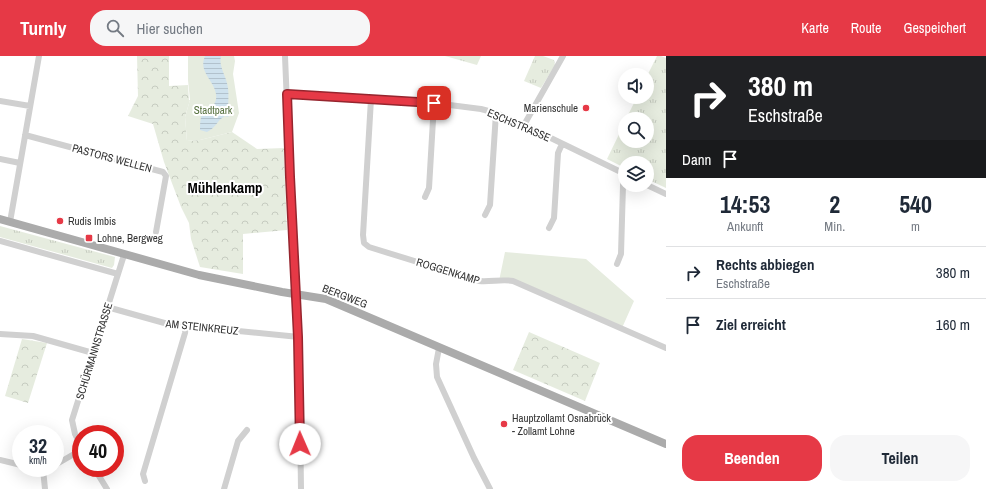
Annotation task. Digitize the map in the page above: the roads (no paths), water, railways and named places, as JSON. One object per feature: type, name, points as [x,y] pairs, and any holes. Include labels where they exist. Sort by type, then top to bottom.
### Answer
[{"type":"main road","name":"BERGWEG","points":[[0,219],[124,255],[222,280],[314,296],[336,302],[439,348],[666,444]]},
{"type":"street","points":[[10,222],[39,56]]},
{"type":"street","points":[[286,56],[290,177],[297,294],[301,489]]},
{"type":"street","points":[[524,125],[563,57],[555,56]]},
{"type":"street","name":"ESCHSTRASSE","points":[[287,94],[434,103],[481,109],[496,113],[524,125],[618,171]]},
{"type":"street","name":"ROGGENKAMP","points":[[371,99],[363,235],[364,242],[369,247],[480,281],[488,282],[507,280],[513,282],[666,348]]},
{"type":"street","points":[[0,101],[30,106]]},
{"type":"street","points":[[425,197],[429,188],[434,103]]},
{"type":"street","points":[[485,215],[490,204],[496,113]]},
{"type":"street","name":"PASTORS WELLEN","points":[[25,134],[163,172],[166,176],[156,232]]},
{"type":"street","points":[[549,228],[554,218],[558,153],[562,144]]},
{"type":"street","points":[[0,159],[20,163]]},
{"type":"street","points":[[654,188],[666,194]]},
{"type":"street","points":[[617,264],[621,254],[623,192]]},
{"type":"street","points":[[0,241],[118,274]]},
{"type":"street","name":"SCHÜRMANNSTRASSE","points":[[73,425],[72,420],[124,255]]},
{"type":"street","name":"AM STEINKREUZ","points":[[107,307],[162,323],[298,337]]},
{"type":"street","points":[[145,481],[143,474],[186,333],[186,326]]},
{"type":"street","points":[[0,334],[33,336],[93,353]]},
{"type":"street","points":[[439,348],[436,364],[437,377],[474,458],[490,489]]},
{"type":"street","points":[[224,489],[238,441],[247,430]]},
{"type":"street","points":[[0,460],[12,463]]},
{"type":"street","points":[[45,489],[46,477]]},
{"type":"street","points":[[100,477],[107,489]]},
{"type":"water","points":[[205,56],[221,56],[220,60],[228,88],[228,111],[230,114],[228,117],[225,116],[220,119],[213,128],[207,132],[200,130],[201,116],[214,105],[216,94],[215,89],[203,67]]},
{"type":"place","name":"Marienschule","points":[[586,108]]},
{"type":"place","name":"Rudis Imbis","points":[[60,221]]},
{"type":"place","name":"Lohne, Bergweg","points":[[89,238]]},
{"type":"place","name":"Hauptzollamt Osnabrück - Zollamt Lohne","points":[[504,424]]},
{"type":"district","name":"Mühlenkamp","points":[[225,187]]},
{"type":"park label","name":"Stadtpark","points":[[213,110]]}]
